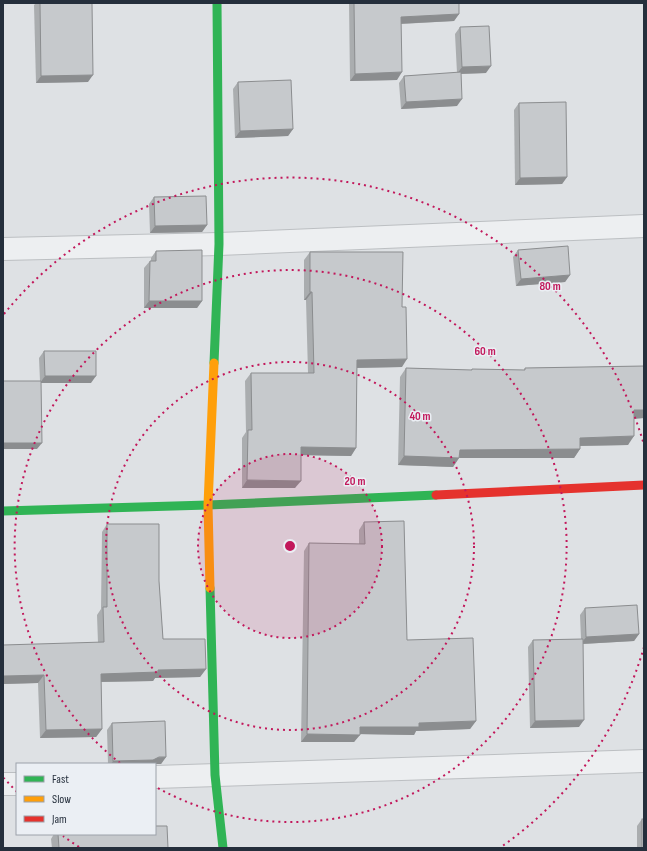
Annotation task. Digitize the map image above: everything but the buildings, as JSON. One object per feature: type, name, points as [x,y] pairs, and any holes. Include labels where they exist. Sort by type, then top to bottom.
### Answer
[{"type":"street","points":[[216,3],[219,244],[208,505],[215,774],[223,848]]},
{"type":"street","points":[[3,249],[219,244],[644,226]]},
{"type":"street","points":[[3,511],[208,505],[644,485]]},
{"type":"street","points":[[156,777],[644,762]]},
{"type":"street","points":[[3,784],[16,784]]},
{"type":"traffic: fast","points":[[214,363],[219,244],[217,3]]},
{"type":"traffic: fast","points":[[3,511],[208,505],[436,495]]},
{"type":"traffic: fast","points":[[210,588],[215,775],[223,848]]},
{"type":"traffic: slow","points":[[210,588],[208,505],[214,363]]},
{"type":"traffic: jam","points":[[436,495],[644,485]]}]
